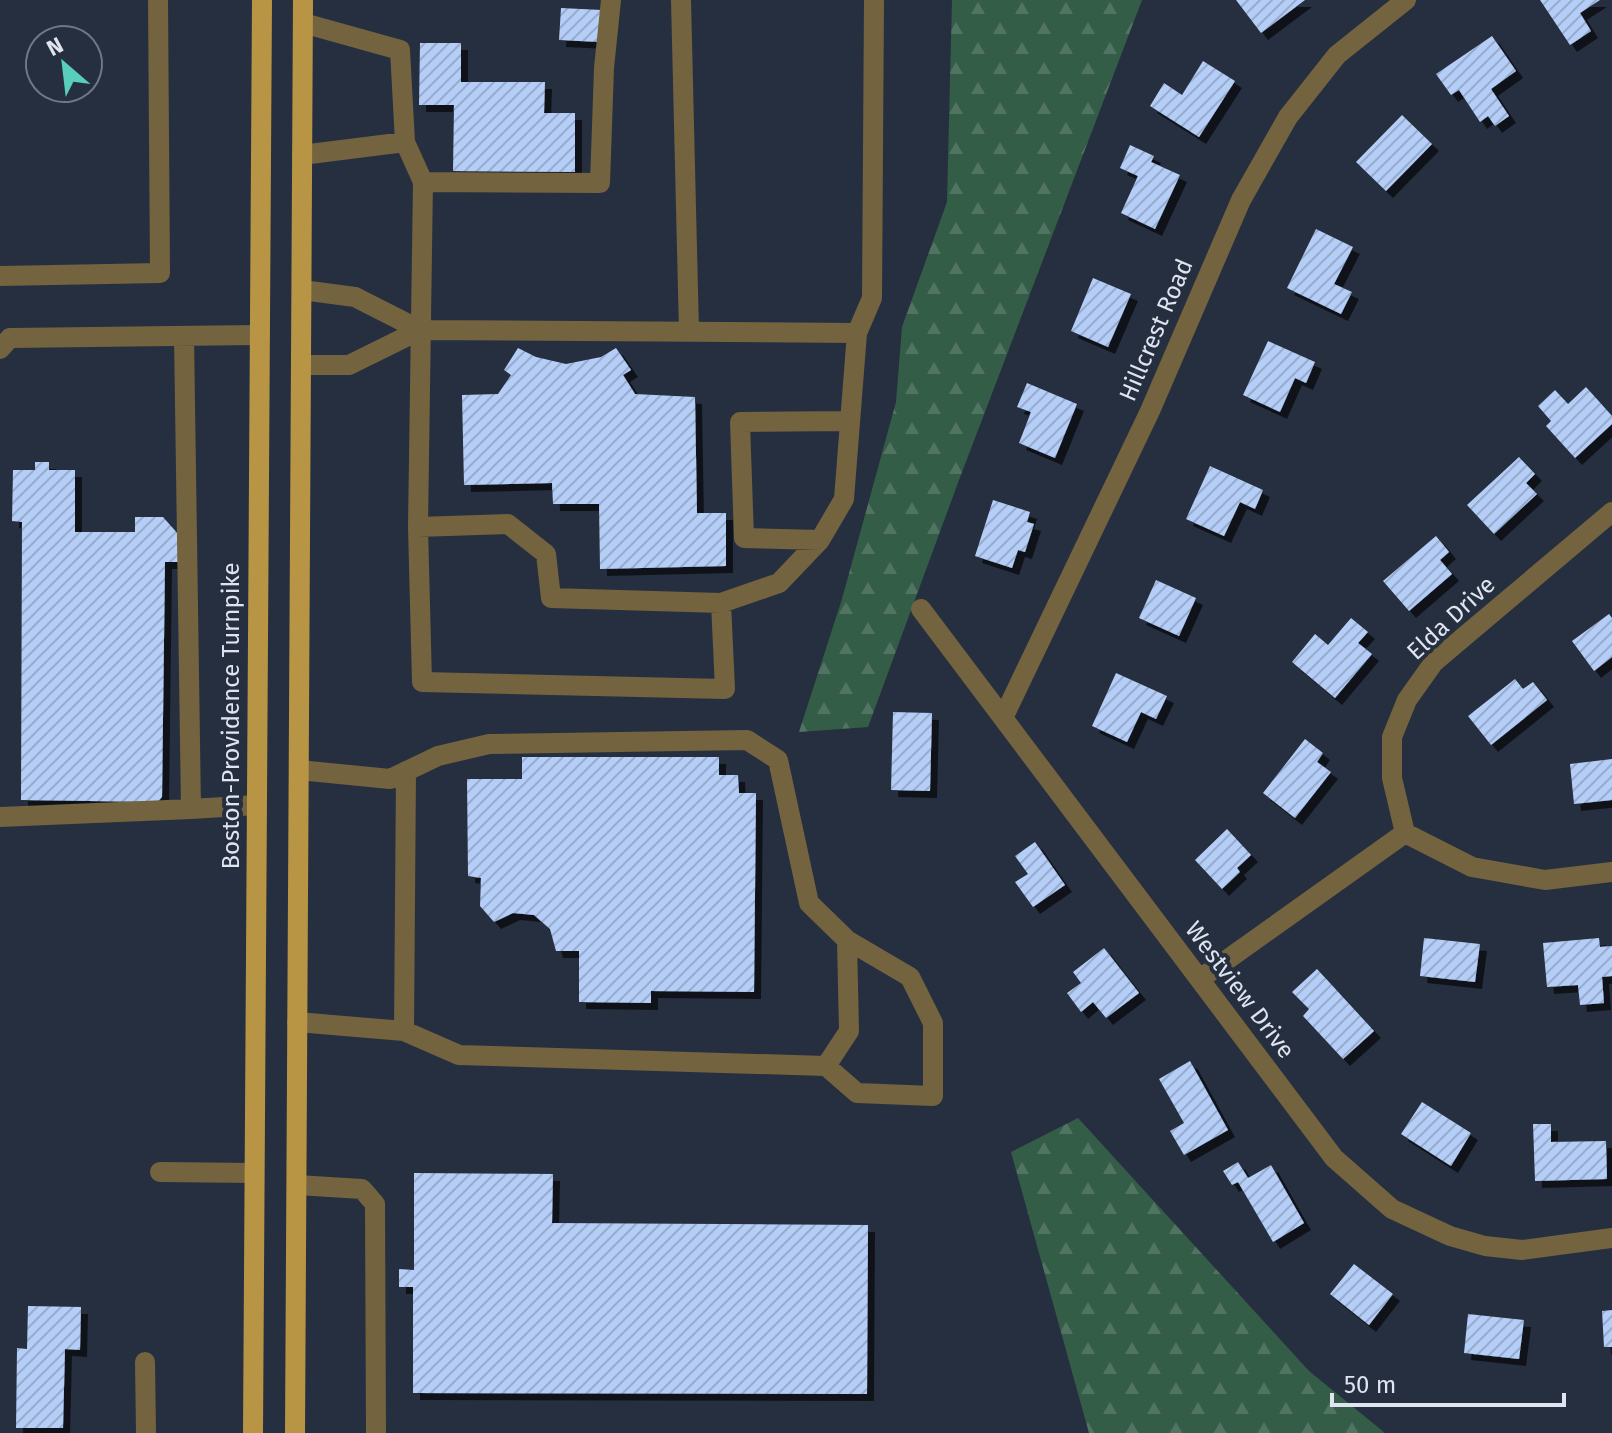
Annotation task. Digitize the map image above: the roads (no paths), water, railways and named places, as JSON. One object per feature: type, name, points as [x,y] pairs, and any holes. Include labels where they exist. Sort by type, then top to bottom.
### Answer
[{"type":"main road","name":"Boston-Providence Turnpike","points":[[253,1433],[262,0]]},
{"type":"main road","points":[[295,1433],[303,0]]},
{"type":"street","points":[[0,276],[160,273],[158,0]]},
{"type":"street","points":[[423,182],[600,183],[604,68],[611,0]]},
{"type":"street","points":[[681,0],[689,332]]},
{"type":"street","points":[[418,527],[508,524],[546,554],[551,598],[721,603],[779,583],[820,540],[844,499],[857,333],[872,298],[874,0]]},
{"type":"street","name":"Hillcrest Road","points":[[1004,716],[1150,411],[1256,172],[1288,117],[1337,55],[1406,0]]},
{"type":"street","points":[[303,23],[400,50],[405,142],[423,182],[418,527],[422,682],[725,689],[721,603]]},
{"type":"street","points":[[302,155],[405,142]]},
{"type":"street","points":[[302,290],[355,297],[420,330],[857,333]]},
{"type":"street","points":[[301,365],[349,365],[420,330]]},
{"type":"street","points":[[0,348],[10,338],[260,335]]},
{"type":"street","points":[[184,336],[191,809]]},
{"type":"street","points":[[820,540],[744,538],[740,422],[850,421]]},
{"type":"street","name":"Elda Drive","points":[[1405,833],[1392,778],[1392,737],[1407,700],[1434,662],[1612,512]]},
{"type":"street","name":"Westview Drive","points":[[921,609],[1334,1158],[1392,1209],[1450,1236],[1485,1246],[1522,1250],[1612,1238]]},
{"type":"street","points":[[297,1022],[404,1031],[459,1055],[826,1066],[857,1093],[933,1096],[933,1023],[910,977],[847,940],[809,903],[778,760],[747,740],[489,744],[438,756],[390,779],[299,770]]},
{"type":"street","points":[[404,1031],[406,771]]},
{"type":"street","points":[[0,817],[256,805]]},
{"type":"street","points":[[1200,979],[1405,833],[1472,867],[1545,880],[1612,872]]},
{"type":"street","points":[[826,1066],[849,1031],[847,940]]},
{"type":"street","points":[[160,1172],[254,1173]]},
{"type":"street","points":[[297,1185],[362,1189],[375,1204],[376,1433]]},
{"type":"street","points":[[145,1362],[146,1433]]}]
